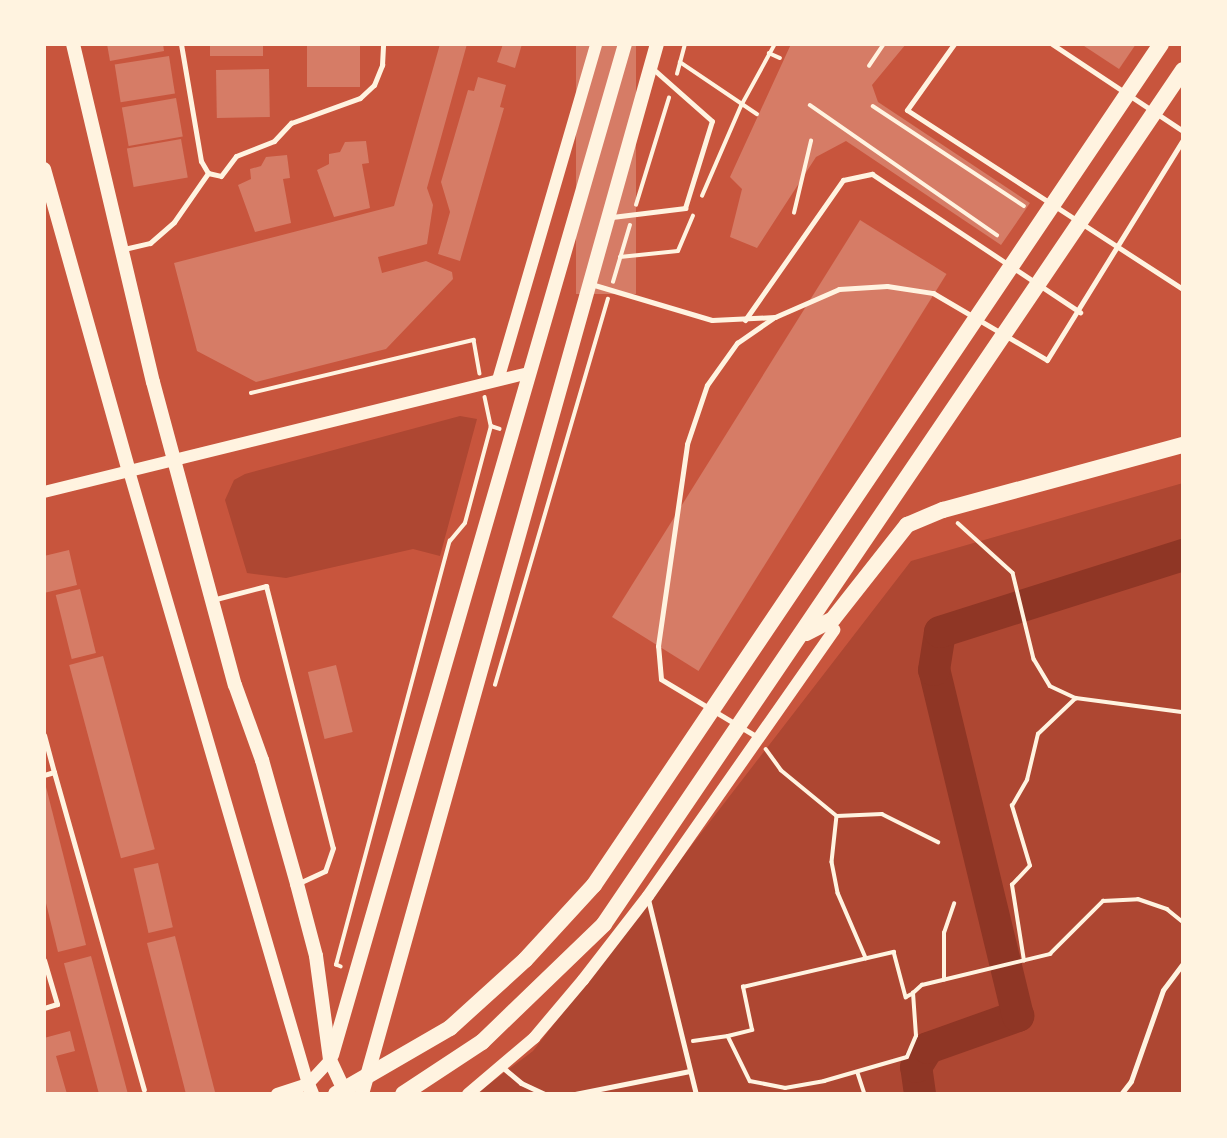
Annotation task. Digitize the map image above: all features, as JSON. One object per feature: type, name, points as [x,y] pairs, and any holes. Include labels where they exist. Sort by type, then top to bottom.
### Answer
[{"type":"highway","points":[[336,1094],[450,1028],[525,960],[594,885],[1161,44]]},
{"type":"highway","points":[[403,1094],[482,1042],[604,924],[804,634],[1183,70]]},
{"type":"highway","points":[[804,634],[833,619],[906,526],[943,510],[1183,445]]},
{"type":"main road","points":[[73,44],[121,250],[212,600],[316,956],[330,1060],[346,1094]]},
{"type":"main road","points":[[330,1060],[625,44]]},
{"type":"main road","points":[[362,1094],[657,44]]},
{"type":"main road","points":[[44,169],[129,471]]},
{"type":"street","points":[[498,380],[596,44]]},
{"type":"street","points":[[44,492],[529,373]]},
{"type":"street","points":[[129,471],[310,1089]]},
{"type":"street","points":[[468,1094],[534,1038],[648,896],[834,630]]},
{"type":"street","points":[[276,1094],[310,1089],[330,1060]]},
{"type":"lane","points":[[181,44],[201,161],[208,173],[221,176],[236,156],[274,141],[291,123],[359,98],[374,85],[382,65],[383,44]]},
{"type":"lane","points":[[954,44],[907,110],[1183,289]]},
{"type":"lane","points":[[1052,44],[1183,131]]},
{"type":"lane","points":[[608,217],[685,208],[712,121],[651,67]]},
{"type":"lane","points":[[759,738],[661,679],[658,646],[687,444],[707,385],[737,343],[775,317],[839,289],[887,286],[933,293],[1046,360],[1080,312],[1115,246],[1183,140]]},
{"type":"lane","points":[[121,250],[150,243],[174,222],[208,173]]},
{"type":"lane","points":[[745,320],[843,180],[872,174],[1080,312]]},
{"type":"lane","points":[[591,285],[712,320],[775,317]]},
{"type":"lane","points":[[212,600],[266,586],[333,848],[325,872],[297,884]]},
{"type":"lane","points":[[44,735],[144,1089]]},
{"type":"lane","points":[[44,775],[54,772]]},
{"type":"lane","points":[[648,896],[696,1094]]},
{"type":"lane","points":[[44,960],[57,1004],[44,1008]]},
{"type":"lane","points":[[1121,1094],[1131,1081],[1163,990],[1183,963]]},
{"type":"lane","points":[[502,1066],[521,1083],[545,1094]]},
{"type":"lane","points":[[575,1094],[690,1071]]},
{"type":"path","points":[[566,448],[610,290],[685,44]]},
{"type":"path","points":[[869,66],[884,44]]},
{"type":"path","points":[[769,53],[780,58]]},
{"type":"path","points":[[680,62],[757,114]]},
{"type":"path","points":[[810,105],[997,235]]},
{"type":"path","points":[[873,106],[1024,206]]},
{"type":"path","points":[[794,213],[811,141]]},
{"type":"path","points":[[251,393],[474,340],[491,426]]},
{"type":"path","points":[[943,510],[1013,573],[1034,659],[1050,685],[1076,698],[1183,712]]},
{"type":"path","points":[[1024,961],[1012,886],[1030,866],[1012,807],[1027,780],[1038,734],[1076,698]]},
{"type":"path","points":[[759,738],[781,770],[837,816],[882,814],[938,842]]},
{"type":"path","points":[[837,816],[832,862],[838,893],[866,958]]},
{"type":"path","points":[[684,1043],[752,1030],[743,987],[894,952],[906,996],[922,985],[1050,954],[1103,901],[1138,899],[1167,909],[1183,922]]},
{"type":"path","points":[[944,980],[944,933],[954,904]]},
{"type":"path","points":[[728,1036],[750,1081],[785,1088],[858,1073],[907,1057],[916,1036],[914,993]]},
{"type":"path","points":[[858,1073],[865,1094]]},
{"type":"shaded area","points":[[460,416],[477,419],[440,556],[413,549],[286,578],[247,573],[225,500],[234,480],[245,474]]},
{"type":"shaded area","points":[[1183,483],[1183,1094],[476,1094],[533,1051],[911,561]]},
{"type":"building","points":[[107,44],[163,44],[164,51],[110,61]]},
{"type":"building","points":[[210,44],[263,44],[263,56],[210,56]]},
{"type":"building","points":[[307,44],[360,44],[360,87],[307,87]]},
{"type":"building","points":[[440,44],[467,44],[427,188],[433,205],[427,244],[378,257],[382,273],[426,261],[452,272],[453,279],[386,349],[256,382],[197,351],[174,263],[394,206]]},
{"type":"building","points":[[503,44],[522,44],[515,68],[497,62]]},
{"type":"building","points":[[576,44],[636,44],[636,294],[576,294]]},
{"type":"building","points":[[791,44],[906,44],[872,85],[878,102],[1030,203],[1001,245],[846,141],[816,157],[757,248],[730,237],[742,189],[730,177]]},
{"type":"building","points":[[1081,44],[1136,44],[1119,69]]},
{"type":"building","points":[[169,56],[175,94],[121,102],[115,65]]},
{"type":"building","points":[[269,69],[270,117],[217,118],[216,70]]},
{"type":"building","points":[[478,77],[506,85],[500,107],[504,108],[460,261],[438,254],[450,212],[441,182],[468,90],[474,91]]},
{"type":"building","points":[[176,98],[183,136],[129,146],[122,108]]},
{"type":"building","points":[[181,139],[188,177],[134,187],[127,149]]},
{"type":"building","points":[[366,141],[369,163],[362,164],[370,208],[334,217],[317,170],[329,164],[329,154],[340,152],[345,142]]},
{"type":"building","points":[[287,155],[290,178],[283,179],[291,223],[255,232],[238,185],[251,179],[250,169],[261,166],[266,157]]},
{"type":"building","points":[[860,220],[947,274],[698,671],[612,617]]},
{"type":"building","points":[[69,550],[77,585],[44,593],[44,556]]},
{"type":"building","points":[[80,589],[96,653],[72,659],[56,595]]},
{"type":"building","points":[[103,656],[155,849],[121,858],[69,665]]},
{"type":"building","points":[[336,665],[353,732],[325,739],[308,672]]},
{"type":"building","points":[[44,779],[86,945],[58,952],[44,895]]},
{"type":"building","points":[[158,863],[173,927],[148,933],[134,869]]},
{"type":"building","points":[[175,936],[215,1092],[186,1094],[147,943]]},
{"type":"building","points":[[91,956],[128,1094],[99,1094],[64,963]]},
{"type":"building","points":[[70,1031],[75,1051],[56,1056],[67,1094],[44,1094],[44,1038]]},
{"type":"waterway","points":[[920,1094],[916,1067],[928,1048],[1018,1016],[934,670],[940,632],[1183,555]]}]
